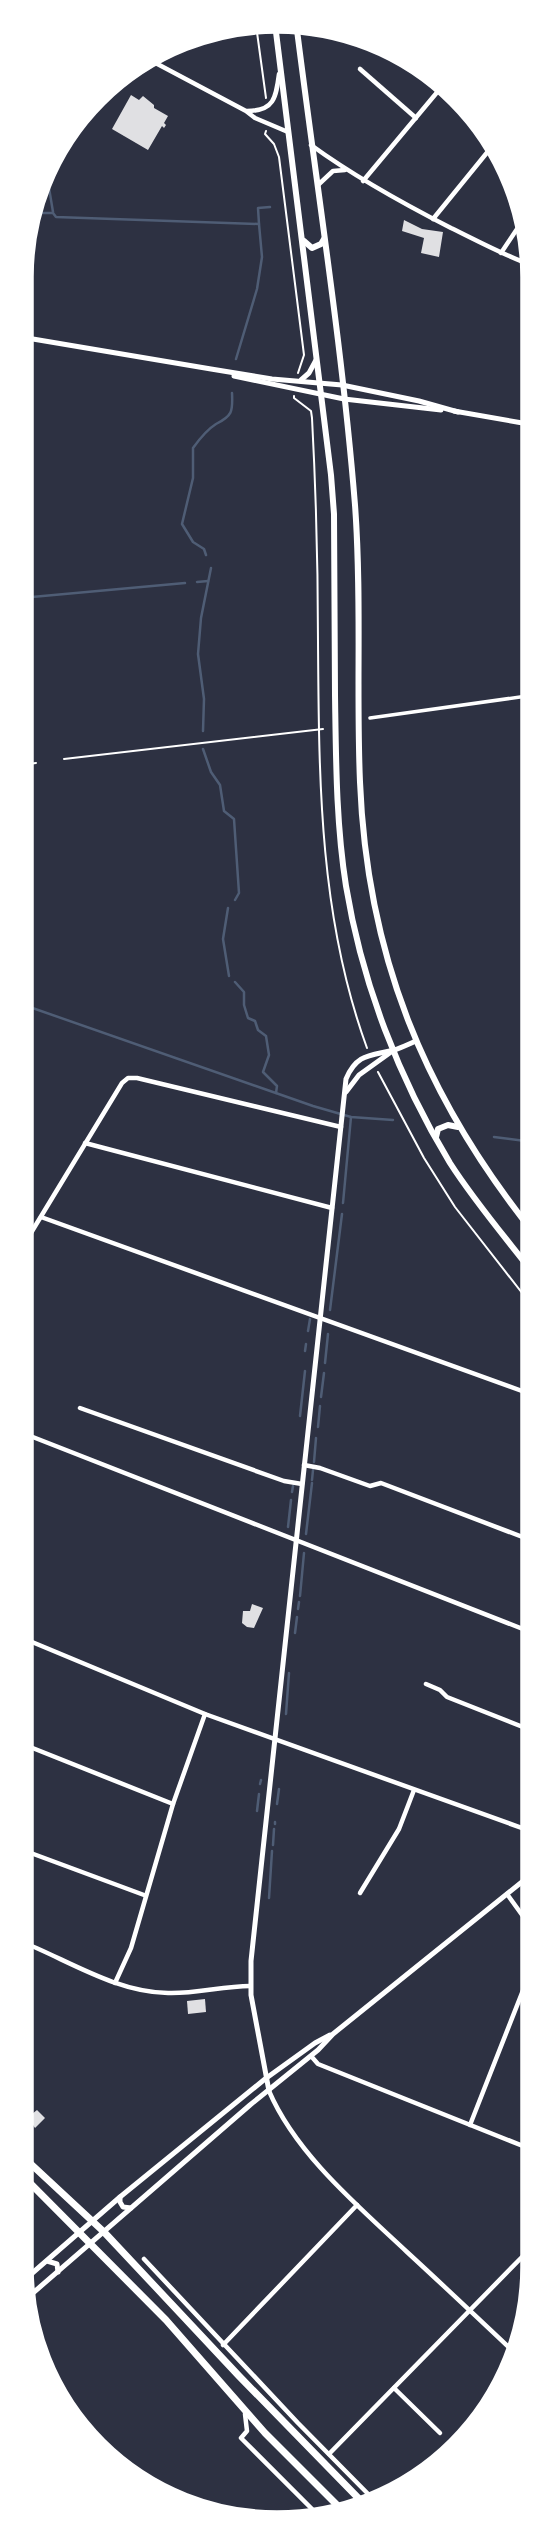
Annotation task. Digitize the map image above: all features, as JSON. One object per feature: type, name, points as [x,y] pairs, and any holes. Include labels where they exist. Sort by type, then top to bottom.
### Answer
[{"type":"main road","points":[[276,32],[318,354],[334,514],[335,751],[346,886],[361,954],[393,1050],[436,1137],[474,1199],[522,1259]]},
{"type":"main road","points":[[297,33],[344,399],[356,530],[362,823],[367,864],[382,940],[395,986],[416,1041],[458,1127],[522,1219]]},
{"type":"main road","points":[[303,239],[312,248],[321,244],[324,239]]},
{"type":"main road","points":[[436,1137],[439,1129],[444,1126],[458,1127]]},
{"type":"main road","points":[[32,2165],[104,2232],[358,2498]]},
{"type":"main road","points":[[32,2185],[166,2320],[245,2410],[337,2505]]},
{"type":"main road","points":[[50,2202],[59,2202],[61,2191]]},
{"type":"main road","points":[[123,2277],[123,2265],[133,2262]]},
{"type":"main road","points":[[224,2386],[226,2377],[233,2374],[239,2376]]},
{"type":"street","points":[[156,63],[255,118],[289,132]]},
{"type":"street","points":[[246,111],[268,108],[272,104],[281,65]]},
{"type":"street","points":[[360,69],[416,117]]},
{"type":"street","points":[[363,181],[438,91]]},
{"type":"street","points":[[311,144],[363,181],[433,219],[522,261]]},
{"type":"street","points":[[433,219],[488,151]]},
{"type":"street","points":[[317,186],[333,171],[349,171]]},
{"type":"street","points":[[501,253],[518,228]]},
{"type":"street","points":[[32,339],[272,379],[342,384],[458,412]]},
{"type":"street","points":[[299,379],[315,364],[318,354]]},
{"type":"street","points":[[211,369],[251,381],[323,396],[458,412],[522,423]]},
{"type":"street","points":[[370,718],[522,697]]},
{"type":"street","points":[[346,1093],[359,1075],[393,1050],[416,1041]]},
{"type":"street","points":[[393,1050],[375,1052],[356,1064],[346,1079],[274,1738],[250,1986],[265,2078],[275,2106],[313,2159],[357,2205],[509,2347]]},
{"type":"street","points":[[32,1232],[122,1083],[128,1078],[341,1125]]},
{"type":"street","points":[[85,1143],[332,1209]]},
{"type":"street","points":[[41,1217],[522,1391]]},
{"type":"street","points":[[80,1408],[284,1481],[302,1484]]},
{"type":"street","points":[[32,1437],[522,1629]]},
{"type":"street","points":[[304,1465],[370,1486],[381,1483],[522,1537]]},
{"type":"street","points":[[32,1642],[205,1714],[522,1828]]},
{"type":"street","points":[[426,1684],[440,1690],[447,1697],[522,1727]]},
{"type":"street","points":[[454,1708],[457,1701]]},
{"type":"street","points":[[115,1983],[131,1948],[144,1895],[205,1714]]},
{"type":"street","points":[[32,1748],[173,1804]]},
{"type":"street","points":[[360,1893],[399,1829],[414,1790]]},
{"type":"street","points":[[32,1853],[144,1895]]},
{"type":"street","points":[[33,2293],[311,2056],[333,2034],[522,1882]]},
{"type":"street","points":[[507,1895],[522,1915]]},
{"type":"street","points":[[32,1946],[115,1983],[139,1990],[170,1994],[250,1986]]},
{"type":"street","points":[[470,2125],[522,1993]]},
{"type":"street","points":[[32,2274],[92,2220],[265,2078],[314,2043],[333,2034]]},
{"type":"street","points":[[311,2056],[318,2064],[522,2146]]},
{"type":"street","points":[[223,2114],[229,2116],[230,2123]]},
{"type":"street","points":[[120,2197],[123,2207],[131,2208]]},
{"type":"street","points":[[223,2345],[357,2205]]},
{"type":"street","points":[[329,2454],[522,2257]]},
{"type":"street","points":[[144,2259],[223,2345],[369,2495]]},
{"type":"street","points":[[47,2261],[57,2264],[58,2272]]},
{"type":"street","points":[[394,2388],[440,2433]]},
{"type":"street","points":[[245,2410],[247,2431],[241,2438],[313,2510]]},
{"type":"path","points":[[257,32],[266,98]]},
{"type":"path","points":[[265,132],[279,157],[303,342],[304,355],[299,379]]},
{"type":"path","points":[[295,390],[294,398],[307,406],[312,418],[317,506],[318,729],[323,833],[335,933],[347,983],[369,1051]]},
{"type":"path","points":[[64,759],[323,729]]},
{"type":"path","points":[[32,764],[36,763]]},
{"type":"path","points":[[377,1069],[408,1131],[444,1190],[522,1293]]},
{"type":"building","points":[[131,95],[139,100],[143,96],[154,108],[168,116],[164,123],[166,125],[164,128],[162,126],[148,150],[112,129]]},
{"type":"building","points":[[404,220],[422,229],[443,232],[439,257],[421,253],[424,238],[402,231]]},
{"type":"building","points":[[252,1604],[263,1608],[254,1628],[242,1623],[243,1611],[250,1611]]},
{"type":"building","points":[[205,1999],[206,2012],[188,2014],[187,2001]]},
{"type":"building","points":[[37,2110],[45,2118],[35,2128],[32,2126],[32,2114]]},
{"type":"waterway","points":[[49,187],[53,212]]},
{"type":"waterway","points":[[259,224],[258,208],[270,207]]},
{"type":"waterway","points":[[40,213],[53,213],[56,217],[259,224],[262,257],[257,289],[236,359]]},
{"type":"waterway","points":[[206,555],[204,549],[193,542],[182,524],[193,478],[193,448],[210,429],[228,416],[232,409],[232,393]]},
{"type":"waterway","points":[[203,731],[204,699],[198,654],[201,618],[211,568]]},
{"type":"waterway","points":[[197,582],[208,581]]},
{"type":"waterway","points":[[32,597],[185,583]]},
{"type":"waterway","points":[[203,749],[211,772],[220,785],[224,811],[234,819],[239,893],[235,900]]},
{"type":"waterway","points":[[228,908],[223,939],[229,976]]},
{"type":"waterway","points":[[235,982],[244,992],[248,1018],[255,1021],[258,1030],[266,1036],[269,1055],[263,1072],[277,1086],[276,1093]]},
{"type":"waterway","points":[[32,1008],[313,1106],[351,1117],[393,1120]]},
{"type":"waterway","points":[[343,1203],[351,1117]]},
{"type":"waterway","points":[[494,1137],[522,1141]]},
{"type":"waterway","points":[[330,1310],[342,1214]]},
{"type":"waterway","points":[[308,1331],[310,1319]]},
{"type":"waterway","points":[[325,1363],[328,1334]]},
{"type":"waterway","points":[[305,1351],[306,1344]]},
{"type":"waterway","points":[[300,1416],[305,1371]]},
{"type":"waterway","points":[[321,1397],[324,1373]]},
{"type":"waterway","points":[[318,1427],[320,1406]]},
{"type":"waterway","points":[[314,1462],[316,1438]]},
{"type":"waterway","points":[[312,1480],[313,1470]]},
{"type":"waterway","points":[[306,1534],[312,1483]]},
{"type":"waterway","points":[[292,1492],[293,1486]]},
{"type":"waterway","points":[[288,1527],[291,1500]]},
{"type":"waterway","points":[[300,1596],[304,1553]]},
{"type":"waterway","points":[[298,1609],[299,1602]]},
{"type":"waterway","points":[[295,1633],[297,1617]]},
{"type":"waterway","points":[[286,1714],[289,1673]]},
{"type":"waterway","points":[[260,1784],[261,1780]]},
{"type":"waterway","points":[[277,1804],[279,1789]]},
{"type":"waterway","points":[[257,1811],[259,1794]]},
{"type":"waterway","points":[[273,1845],[274,1829]]},
{"type":"waterway","points":[[269,1898],[272,1851]]}]
